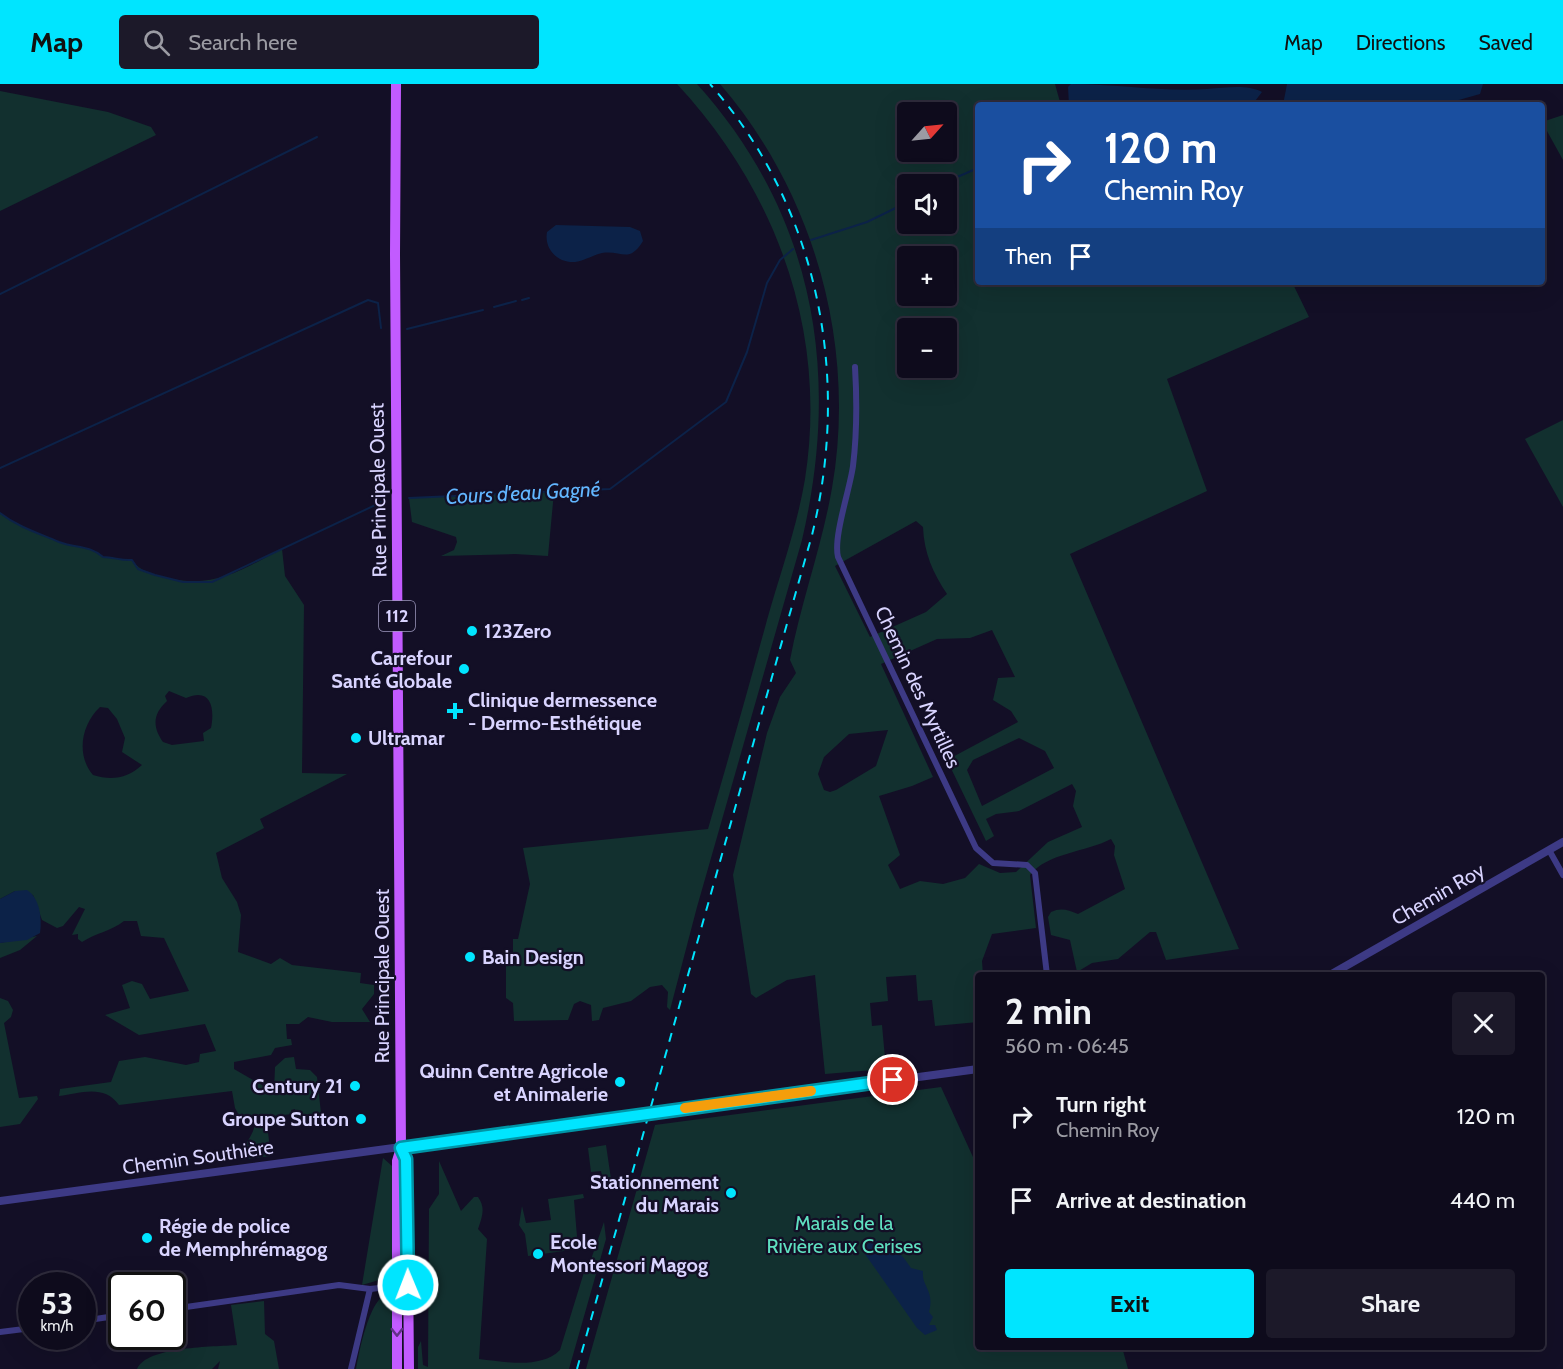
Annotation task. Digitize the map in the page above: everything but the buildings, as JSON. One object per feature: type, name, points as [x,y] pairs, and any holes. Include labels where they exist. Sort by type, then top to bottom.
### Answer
[{"type":"main road","name":"Rue Principale Ouest","points":[[396,84],[395,278],[401,1148],[406,1159],[403,1285],[397,1369]]},
{"type":"main road","name":"Rue Principale Ouest","points":[[403,1285],[409,1369]]},
{"type":"street","name":"Chemin des Myrtilles","points":[[855,367],[855,447],[849,490],[837,542],[838,557],[976,848],[993,863],[1004,866],[1023,864],[1033,870],[1047,972]]},
{"type":"street","name":"Chemin Roy","points":[[1335,972],[1563,842]]},
{"type":"street","points":[[1549,850],[1563,875]]},
{"type":"street","points":[[401,1148],[975,1069]]},
{"type":"street","name":"Chemin Southière","points":[[0,1201],[401,1148]]},
{"type":"street","points":[[186,1307],[339,1285],[370,1289],[403,1285]]},
{"type":"street","points":[[351,1369],[370,1289]]},
{"type":"street","points":[[0,1332],[18,1330]]},
{"type":"green space","points":[[677,84],[697,84],[737,134],[769,187],[792,242],[808,298],[817,357],[819,417],[814,478],[802,540],[697,907],[670,1010],[667,1007],[668,992],[662,985],[650,987],[631,1001],[603,1008],[599,1020],[592,1021],[591,1005],[580,1001],[574,1004],[568,1020],[514,1021],[513,1003],[506,998],[506,958],[513,952],[513,939],[518,939],[530,884],[523,848],[708,829],[802,497],[810,424],[809,370],[801,318],[787,267],[768,218],[742,171],[712,126]]},
{"type":"green space","points":[[720,84],[1055,84],[1060,102],[975,102],[975,285],[1293,285],[1309,317],[1167,379],[1207,491],[1070,554],[1239,949],[1166,960],[1156,932],[1150,932],[1118,959],[1092,963],[1077,972],[1070,940],[1051,935],[1048,917],[1051,912],[1061,909],[1078,914],[1125,889],[1114,855],[1115,846],[1111,839],[1057,857],[1037,868],[1030,875],[1036,928],[992,934],[982,961],[983,972],[975,972],[975,1022],[935,1026],[932,1000],[918,1001],[916,975],[886,977],[888,1001],[870,1003],[872,1026],[882,1025],[886,1069],[825,1074],[815,975],[787,980],[756,998],[751,994],[733,875],[767,733],[780,697],[796,673],[790,660],[828,510],[838,434],[838,380],[832,326],[821,273],[803,222],[781,173],[753,127]],"holes":[[[916,521],[923,527],[930,562],[947,594],[926,612],[870,637],[835,566]],[[992,630],[1015,677],[998,678],[993,700],[1011,711],[1018,722],[947,760],[986,841],[994,836],[986,819],[996,814],[1019,811],[1072,784],[1076,791],[1073,806],[1082,827],[1048,842],[1016,872],[1000,873],[979,864],[965,878],[943,884],[920,881],[900,889],[888,865],[900,855],[879,796],[933,777],[881,664],[937,639],[970,638]],[[888,730],[876,766],[836,790],[830,792],[824,790],[818,774],[824,757],[849,734]],[[1019,738],[1045,751],[1054,768],[982,806],[967,770],[973,760]]]},
{"type":"green space","points":[[0,91],[108,112],[151,127],[156,135],[0,211]]},
{"type":"green space","points":[[1563,115],[1563,160],[1545,127],[1545,121]]},
{"type":"green space","points":[[1563,420],[1563,507],[1525,439]]},
{"type":"green space","points":[[554,492],[548,556],[515,554],[441,556],[454,550],[456,537],[412,522],[409,498]]},
{"type":"green space","points":[[0,513],[21,526],[59,542],[87,549],[103,557],[132,560],[146,571],[181,580],[212,580],[239,571],[282,549],[285,576],[304,605],[302,773],[347,774],[260,819],[264,828],[216,853],[222,878],[237,902],[241,915],[238,952],[271,964],[280,958],[292,965],[361,973],[360,983],[374,985],[374,994],[362,1009],[370,1022],[332,1022],[308,1017],[299,1024],[286,1024],[287,1039],[291,1039],[292,1045],[275,1048],[271,1055],[234,1062],[234,1069],[274,1092],[275,1067],[285,1058],[294,1057],[296,1069],[310,1070],[317,1077],[321,1113],[305,1115],[305,1123],[297,1124],[295,1109],[291,1110],[292,1114],[266,1117],[271,1156],[240,1160],[255,1121],[240,1117],[235,1108],[232,1091],[119,1105],[113,1098],[99,1092],[59,1096],[60,1089],[111,1082],[119,1061],[145,1057],[186,1065],[199,1062],[200,1054],[216,1051],[205,1024],[139,1035],[105,1015],[130,1008],[122,985],[132,981],[142,984],[150,999],[189,991],[164,938],[141,936],[137,921],[124,921],[82,942],[78,939],[78,934],[72,935],[85,909],[79,907],[63,926],[57,928],[42,920],[33,895],[15,891],[0,899]],"holes":[[[169,691],[186,698],[201,695],[209,701],[212,721],[211,728],[203,733],[204,741],[172,745],[163,742],[157,731],[156,720],[159,711],[167,701],[165,696]],[[100,707],[108,708],[117,719],[125,738],[122,752],[142,765],[131,773],[107,778],[93,775],[88,767],[84,758],[83,740],[88,722]]]},
{"type":"green space","points":[[37,936],[20,950],[0,958],[0,943]]},
{"type":"green space","points":[[0,998],[8,1001],[13,1010],[11,1017],[4,1023],[19,1098],[37,1096],[38,1099],[20,1124],[0,1127]]},
{"type":"green space","name":"Marais de la Rivière aux Cerises","points":[[941,1087],[975,1161],[975,1350],[1123,1350],[1128,1369],[586,1369],[655,1125]]},
{"type":"green space","points":[[606,1145],[611,1179],[603,1180],[601,1171],[591,1172],[588,1148]]},
{"type":"green space","points":[[383,1158],[392,1166],[392,1272],[386,1278],[362,1285]]},
{"type":"green space","points":[[439,1161],[461,1211],[474,1197],[478,1197],[483,1209],[478,1229],[487,1239],[479,1359],[533,1362],[552,1356],[560,1350],[585,1269],[588,1268],[604,1222],[606,1239],[569,1369],[418,1369],[418,1347],[421,1341],[423,1365],[428,1367],[429,1209],[439,1194]]},
{"type":"green space","points":[[583,1194],[584,1198],[574,1200],[578,1249],[528,1256],[525,1234],[519,1225],[522,1206],[526,1223],[551,1220],[548,1199]]},
{"type":"green space","points":[[385,1295],[392,1301],[392,1369],[356,1369],[370,1317],[379,1299]]},
{"type":"green space","points":[[264,1301],[265,1334],[274,1341],[279,1369],[218,1369],[220,1361],[212,1369],[137,1369],[143,1361],[167,1352],[198,1347],[237,1345],[231,1305]]},
{"type":"water","points":[[1071,84],[1190,90],[1243,87],[1262,92],[1254,102],[1069,102],[1068,87]]},
{"type":"water","points":[[1287,84],[1483,84],[1480,94],[1452,102],[1284,102]]},
{"type":"water","points":[[556,225],[630,227],[640,231],[643,241],[634,252],[629,254],[602,253],[569,262],[553,254],[548,244],[547,232]]},
{"type":"water","points":[[27,890],[35,898],[39,909],[40,933],[27,940],[0,943],[0,899],[15,891]]},
{"type":"water","points":[[873,1241],[890,1245],[900,1253],[911,1268],[923,1271],[930,1298],[929,1312],[933,1317],[929,1325],[935,1325],[937,1330],[925,1335],[917,1328],[865,1254],[866,1245]]},
{"type":"waterway","points":[[0,294],[317,137]]},
{"type":"waterway","name":"Cours d'eau Gagné","points":[[957,177],[975,169]]},
{"type":"waterway","name":"Cours d'eau Gagné","points":[[811,240],[867,222],[897,207]]},
{"type":"waterway","name":"Cours d'eau Gagné","points":[[409,498],[610,489],[726,402],[747,352],[767,283],[780,260],[793,249]]},
{"type":"waterway","points":[[522,300],[529,298]]},
{"type":"waterway","points":[[0,468],[368,300],[378,303],[381,328]]},
{"type":"waterway","points":[[494,307],[516,301]]},
{"type":"waterway","points":[[407,329],[483,310]]},
{"type":"waterway","name":"Cours d'eau Gagné","points":[[0,513],[21,526],[59,542],[87,549],[103,557],[132,560],[138,569],[155,575],[183,582],[212,582],[386,500]]},
{"type":"railway","points":[[577,1369],[812,535],[823,475],[828,415],[826,356],[816,297],[800,240],[777,185],[747,132],[710,84]]},
{"type":"slow traffic","points":[[685,1108],[811,1091]]},
{"type":"place","name":"123Zero","points":[[472,631]]},
{"type":"place","name":"Carrefour Santé Globale","points":[[464,669]]},
{"type":"place","name":"Clinique dermessence - Dermo-Esthétique","points":[[455,711]]},
{"type":"place","name":"Ultramar","points":[[356,738]]},
{"type":"place","name":"Bain Design","points":[[470,957]]},
{"type":"place","name":"Quinn Centre Agricole et Animalerie","points":[[620,1082]]},
{"type":"place","name":"Century 21","points":[[355,1086]]},
{"type":"place","name":"Groupe Sutton","points":[[361,1119]]},
{"type":"place","name":"Stationnement du Marais","points":[[731,1193]]},
{"type":"place","name":"Régie de police de Memphrémagog","points":[[147,1238]]},
{"type":"place","name":"Ecole Montessori Magog","points":[[538,1254]]},
{"type":"route","points":[[408,1285],[406,1159],[401,1148],[507,1131],[893,1080]]}]
